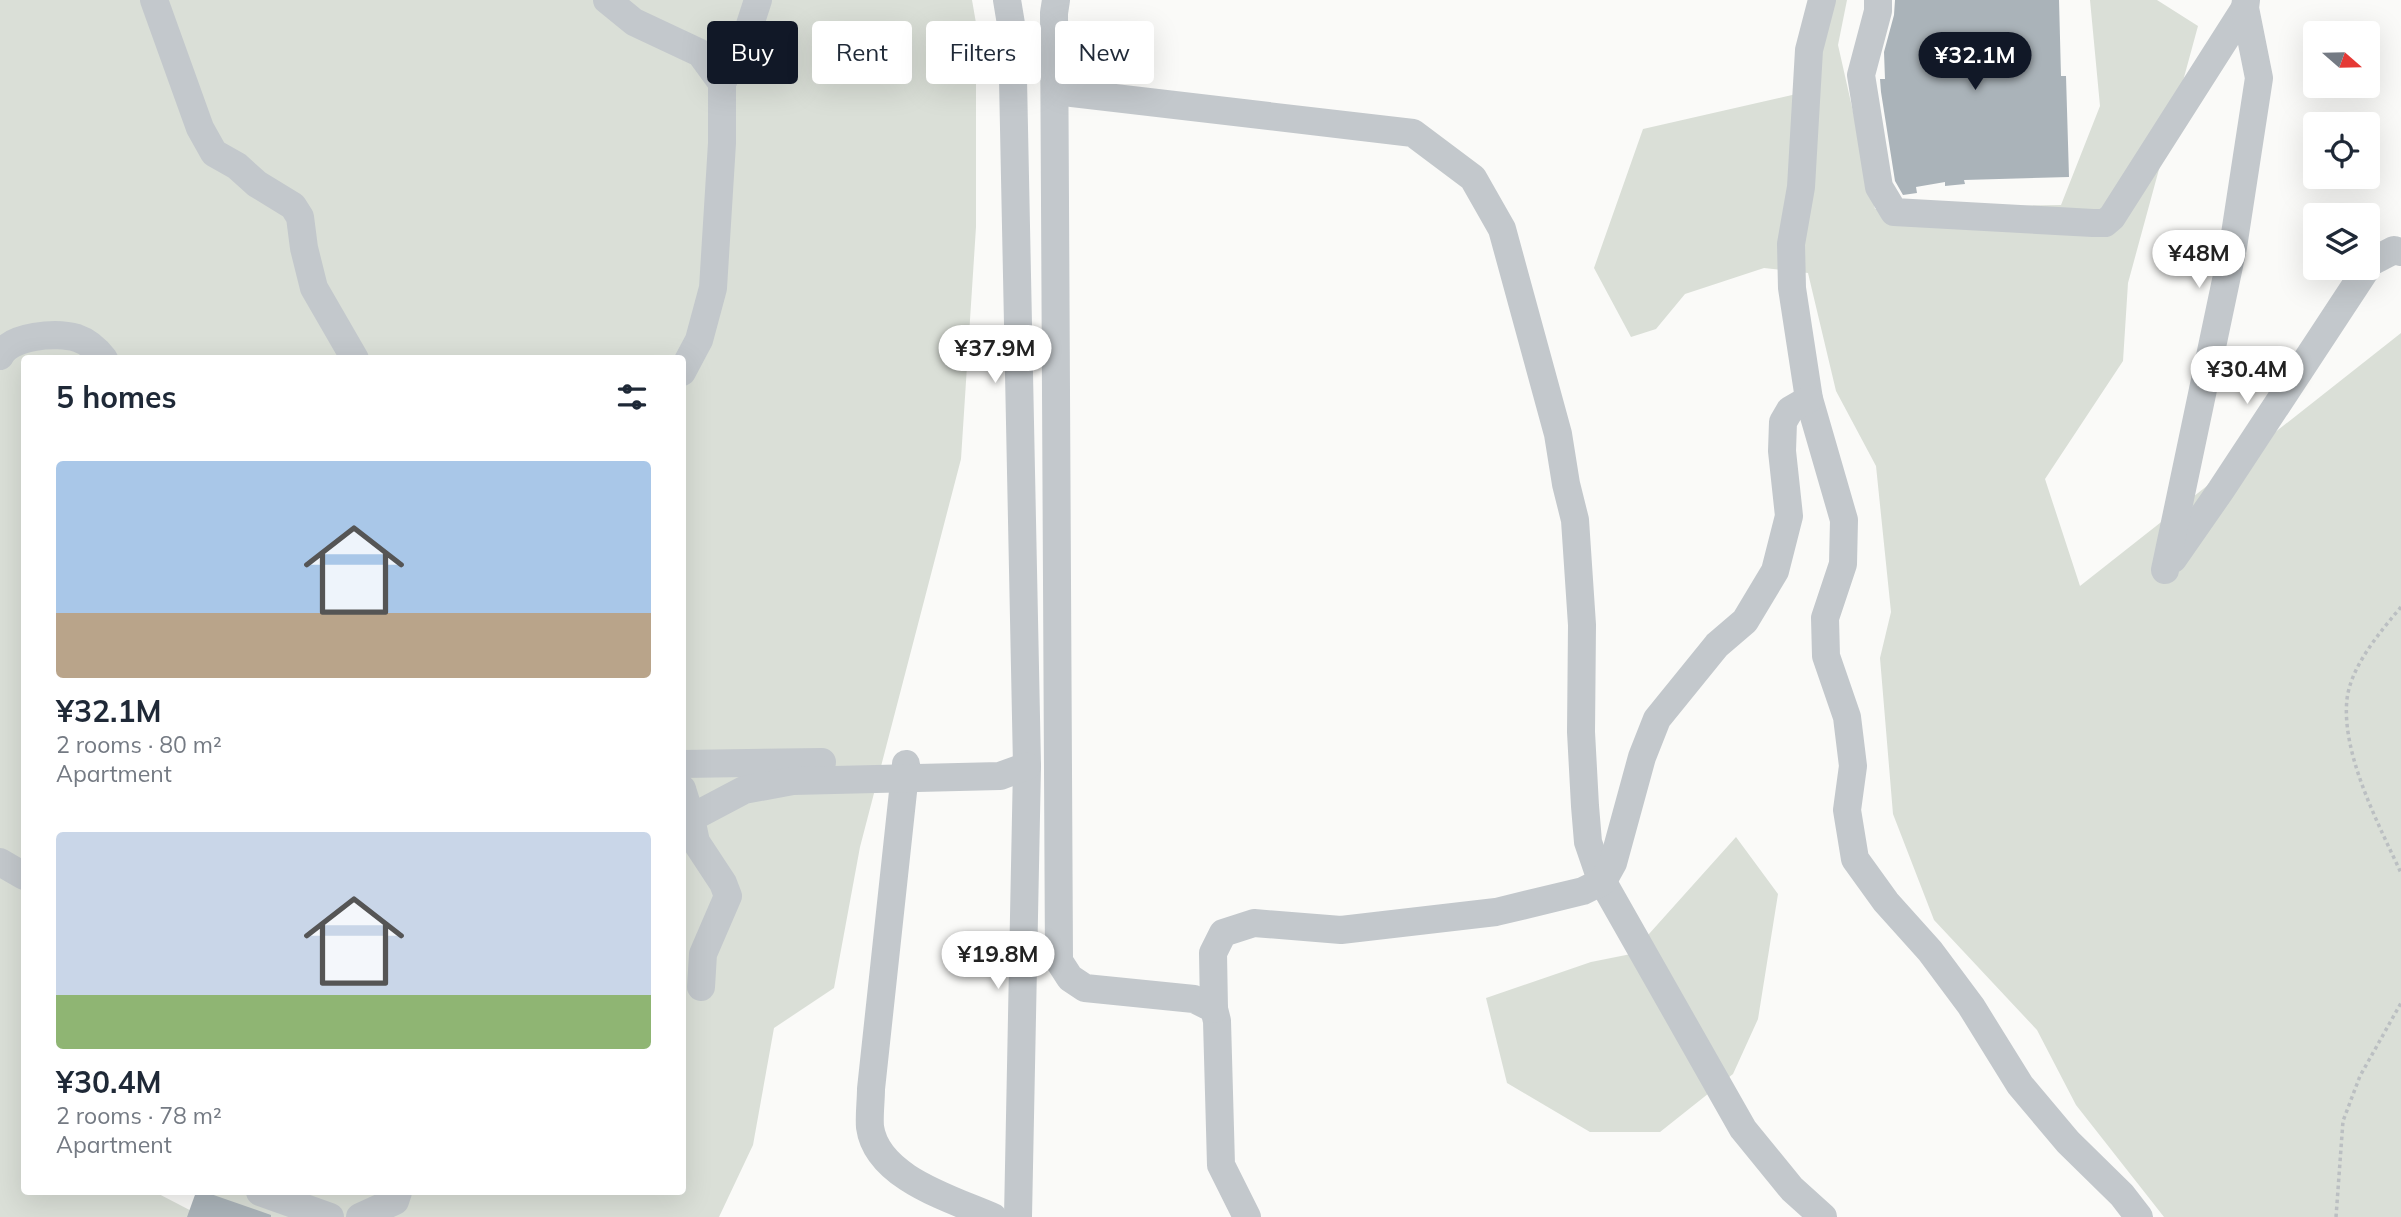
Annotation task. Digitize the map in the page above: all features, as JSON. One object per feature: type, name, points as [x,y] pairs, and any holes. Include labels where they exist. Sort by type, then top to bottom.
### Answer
[{"type":"street","points":[[154,0],[200,128],[214,153],[293,206],[300,217],[314,288],[353,355]]},
{"type":"street","points":[[607,0],[634,22],[700,53],[707,63]]},
{"type":"street","points":[[751,21],[758,0]]},
{"type":"street","points":[[1007,0],[1012,30],[1027,766],[1018,1217]]},
{"type":"street","points":[[1056,0],[1059,961],[1070,978],[1085,988],[1194,999],[1214,1009]]},
{"type":"street","points":[[1822,0],[1809,50],[1801,187],[1791,244],[1792,288],[1809,399],[1844,520],[1843,564],[1825,618],[1826,656],[1847,717],[1853,766],[1847,810],[1854,859],[1886,902],[1930,951],[1971,1006],[2020,1084],[2068,1142],[2122,1195],[2139,1217]]},
{"type":"street","points":[[1878,0],[1878,11],[1861,75],[1879,187],[1894,212],[2094,223],[2105,223],[2112,217],[2246,4]]},
{"type":"street","points":[[2246,4],[2259,78],[2233,247],[2165,570],[2221,491],[2359,280]]},
{"type":"street","points":[[686,364],[699,340],[713,288],[722,143],[722,84]]},
{"type":"street","points":[[1055,91],[1413,133],[1473,178],[1502,229],[1558,434],[1575,520],[1582,625],[1581,732],[1588,842],[1603,881],[1743,1129],[1792,1189],[1823,1217]]},
{"type":"street","points":[[2380,257],[2394,250],[2401,252]]},
{"type":"street","points":[[0,356],[4,349],[22,339],[48,336],[76,338],[93,347],[100,355]]},
{"type":"street","points":[[1247,1217],[1221,1165],[1213,953],[1223,933],[1254,923],[1341,930],[1496,912],[1583,891],[1603,881],[1613,863],[1642,757],[1657,719],[1717,645],[1745,621],[1775,571],[1789,516],[1782,451],[1783,422],[1790,411],[1809,399]]},
{"type":"street","points":[[701,986],[702,954],[728,896],[687,823],[744,790],[793,781],[1000,760],[1027,766]]},
{"type":"street","points":[[686,764],[906,771]]},
{"type":"street","points":[[906,771],[871,1089],[870,1129],[881,1156],[908,1179],[993,1217]]},
{"type":"street","points":[[0,862],[21,874]]},
{"type":"street","points":[[268,1195],[330,1217]]},
{"type":"street","points":[[360,1217],[395,1201],[397,1195]]},
{"type":"path","points":[[2401,607],[2362,658],[2347,699],[2349,734],[2364,793],[2401,873]]},
{"type":"path","points":[[2336,1217],[2343,1121],[2360,1076],[2401,1003]]},
{"type":"shaded area","points":[[0,0],[972,0],[976,21],[926,21],[926,84],[976,84],[976,227],[961,459],[860,847],[834,988],[774,1028],[753,1145],[719,1217],[246,1217],[207,1195],[686,1195],[686,355],[21,355],[21,1195],[161,1195],[203,1217],[0,1217]]},
{"type":"shaded area","points":[[1815,0],[1847,0],[1838,45],[1875,209],[2061,205],[2100,106],[2090,0],[2157,0],[2198,26],[2128,283],[2123,361],[2045,479],[2080,586],[2401,333],[2401,1217],[2164,1217],[2076,1105],[2037,1030],[1934,920],[1893,814],[1880,658],[1891,612],[1876,466],[1836,391],[1808,273],[1764,268],[1685,294],[1656,329],[1631,337],[1594,268],[1643,129],[1818,89]]},
{"type":"shaded area","points":[[1736,837],[1778,894],[1758,1019],[1733,1074],[1660,1132],[1590,1132],[1507,1083],[1486,998],[1591,962],[1631,954]]},
{"type":"building","points":[[1895,0],[2059,0],[2061,76],[2066,76],[2069,177],[1964,180],[1965,184],[1945,186],[1945,182],[1916,187],[1917,193],[1903,195],[1895,181],[1880,79],[1885,79],[1884,52],[1894,15]]},
{"type":"building","points":[[195,1195],[214,1195],[271,1215],[271,1217],[187,1217]]}]
